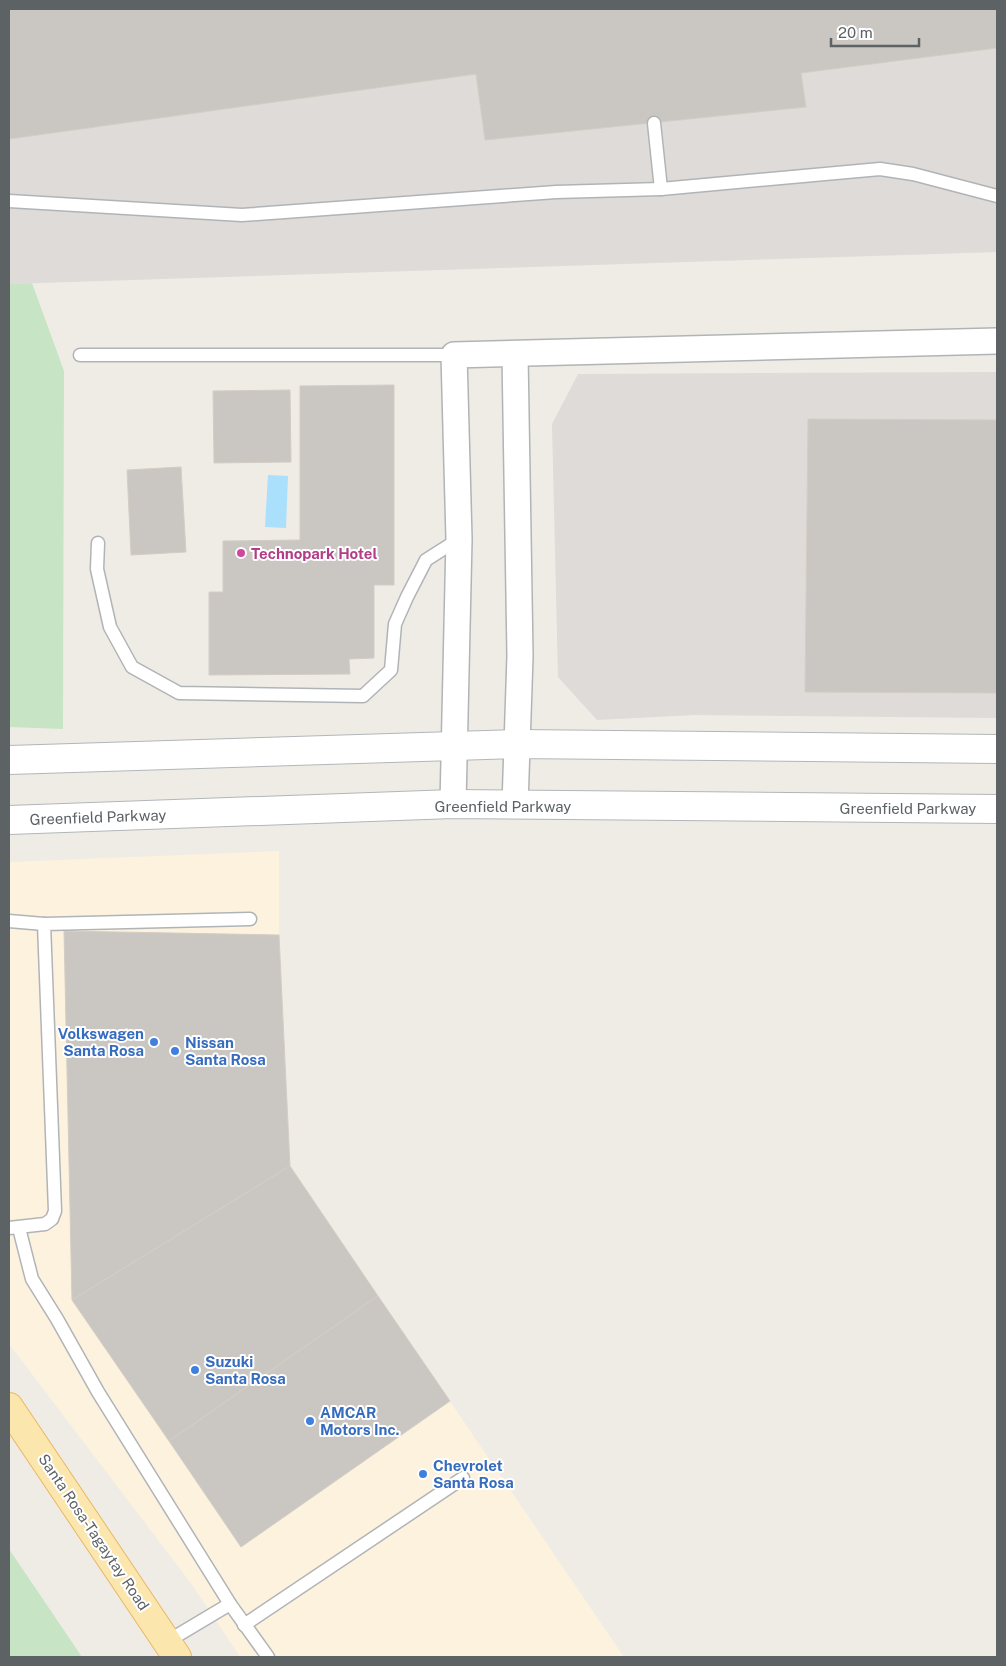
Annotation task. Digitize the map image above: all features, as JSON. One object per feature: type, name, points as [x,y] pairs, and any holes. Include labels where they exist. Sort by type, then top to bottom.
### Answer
[{"type":"main road","points":[[9,760],[517,744],[997,749]]},
{"type":"main road","name":"Greenfield Parkway","points":[[9,820],[453,804],[997,809]]},
{"type":"main road","name":"Santa Rosa-Tagaytay Road","points":[[9,1407],[173,1649]]},
{"type":"street","points":[[453,804],[459,539],[454,355],[997,342]]},
{"type":"street","points":[[515,354],[520,656],[515,805]]},
{"type":"lane","points":[[654,123],[661,189]]},
{"type":"lane","points":[[9,201],[242,215],[556,192],[661,189],[880,170],[913,174],[997,196]]},
{"type":"lane","points":[[80,354],[454,355]]},
{"type":"lane","points":[[98,543],[97,570],[110,627],[132,667],[179,693],[363,696],[390,670],[395,624],[426,560],[459,539]]},
{"type":"lane","points":[[9,921],[44,924],[250,919]]},
{"type":"lane","points":[[44,924],[55,1211],[52,1219],[45,1224],[14,1228],[32,1279],[98,1392],[230,1604],[268,1657]]},
{"type":"lane","points":[[244,1625],[463,1478]]},
{"type":"lane","points":[[173,1649],[230,1604]]},
{"type":"shaded area","points":[[9,9],[997,9],[997,252],[9,284]]},
{"type":"shaded area","points":[[997,372],[997,718],[694,715],[597,720],[558,677],[552,424],[578,374]]},
{"type":"shaded area","points":[[279,851],[279,935],[290,1166],[624,1657],[240,1657],[190,1582],[9,1344],[9,862]]},
{"type":"green space","points":[[32,283],[64,371],[63,729],[9,727],[9,284]]},
{"type":"green space","points":[[9,1549],[82,1657],[9,1657]]},
{"type":"water","points":[[268,475],[288,476],[286,528],[265,527]]},
{"type":"building","points":[[9,9],[997,9],[997,48],[801,73],[806,107],[485,140],[476,74],[9,139]]},
{"type":"building","points":[[394,385],[394,585],[374,585],[374,658],[349,659],[350,674],[209,675],[209,592],[223,592],[223,541],[300,540],[300,386]]},
{"type":"building","points":[[290,390],[291,462],[214,463],[213,391]]},
{"type":"building","points":[[808,419],[997,420],[997,693],[805,692]]},
{"type":"building","points":[[181,467],[186,552],[131,555],[127,470]]},
{"type":"building","name":"Nissan Santa Rosa","points":[[64,931],[279,935],[290,1166],[72,1300]]},
{"type":"building","name":"Suzuki Santa Rosa","points":[[290,1166],[378,1296],[169,1441],[72,1300]]},
{"type":"building","name":"AMCAR Motors Inc.","points":[[378,1296],[450,1401],[241,1547],[169,1441]]},
{"type":"place","name":"Technopark Hotel","points":[[241,553]]},
{"type":"place","name":"Volkswagen Santa Rosa","points":[[154,1042]]},
{"type":"place","name":"Nissan Santa Rosa","points":[[175,1051]]},
{"type":"place","name":"Suzuki Santa Rosa","points":[[195,1370]]},
{"type":"place","name":"AMCAR Motors Inc.","points":[[310,1421]]},
{"type":"place","name":"Chevrolet Santa Rosa","points":[[423,1474]]}]
